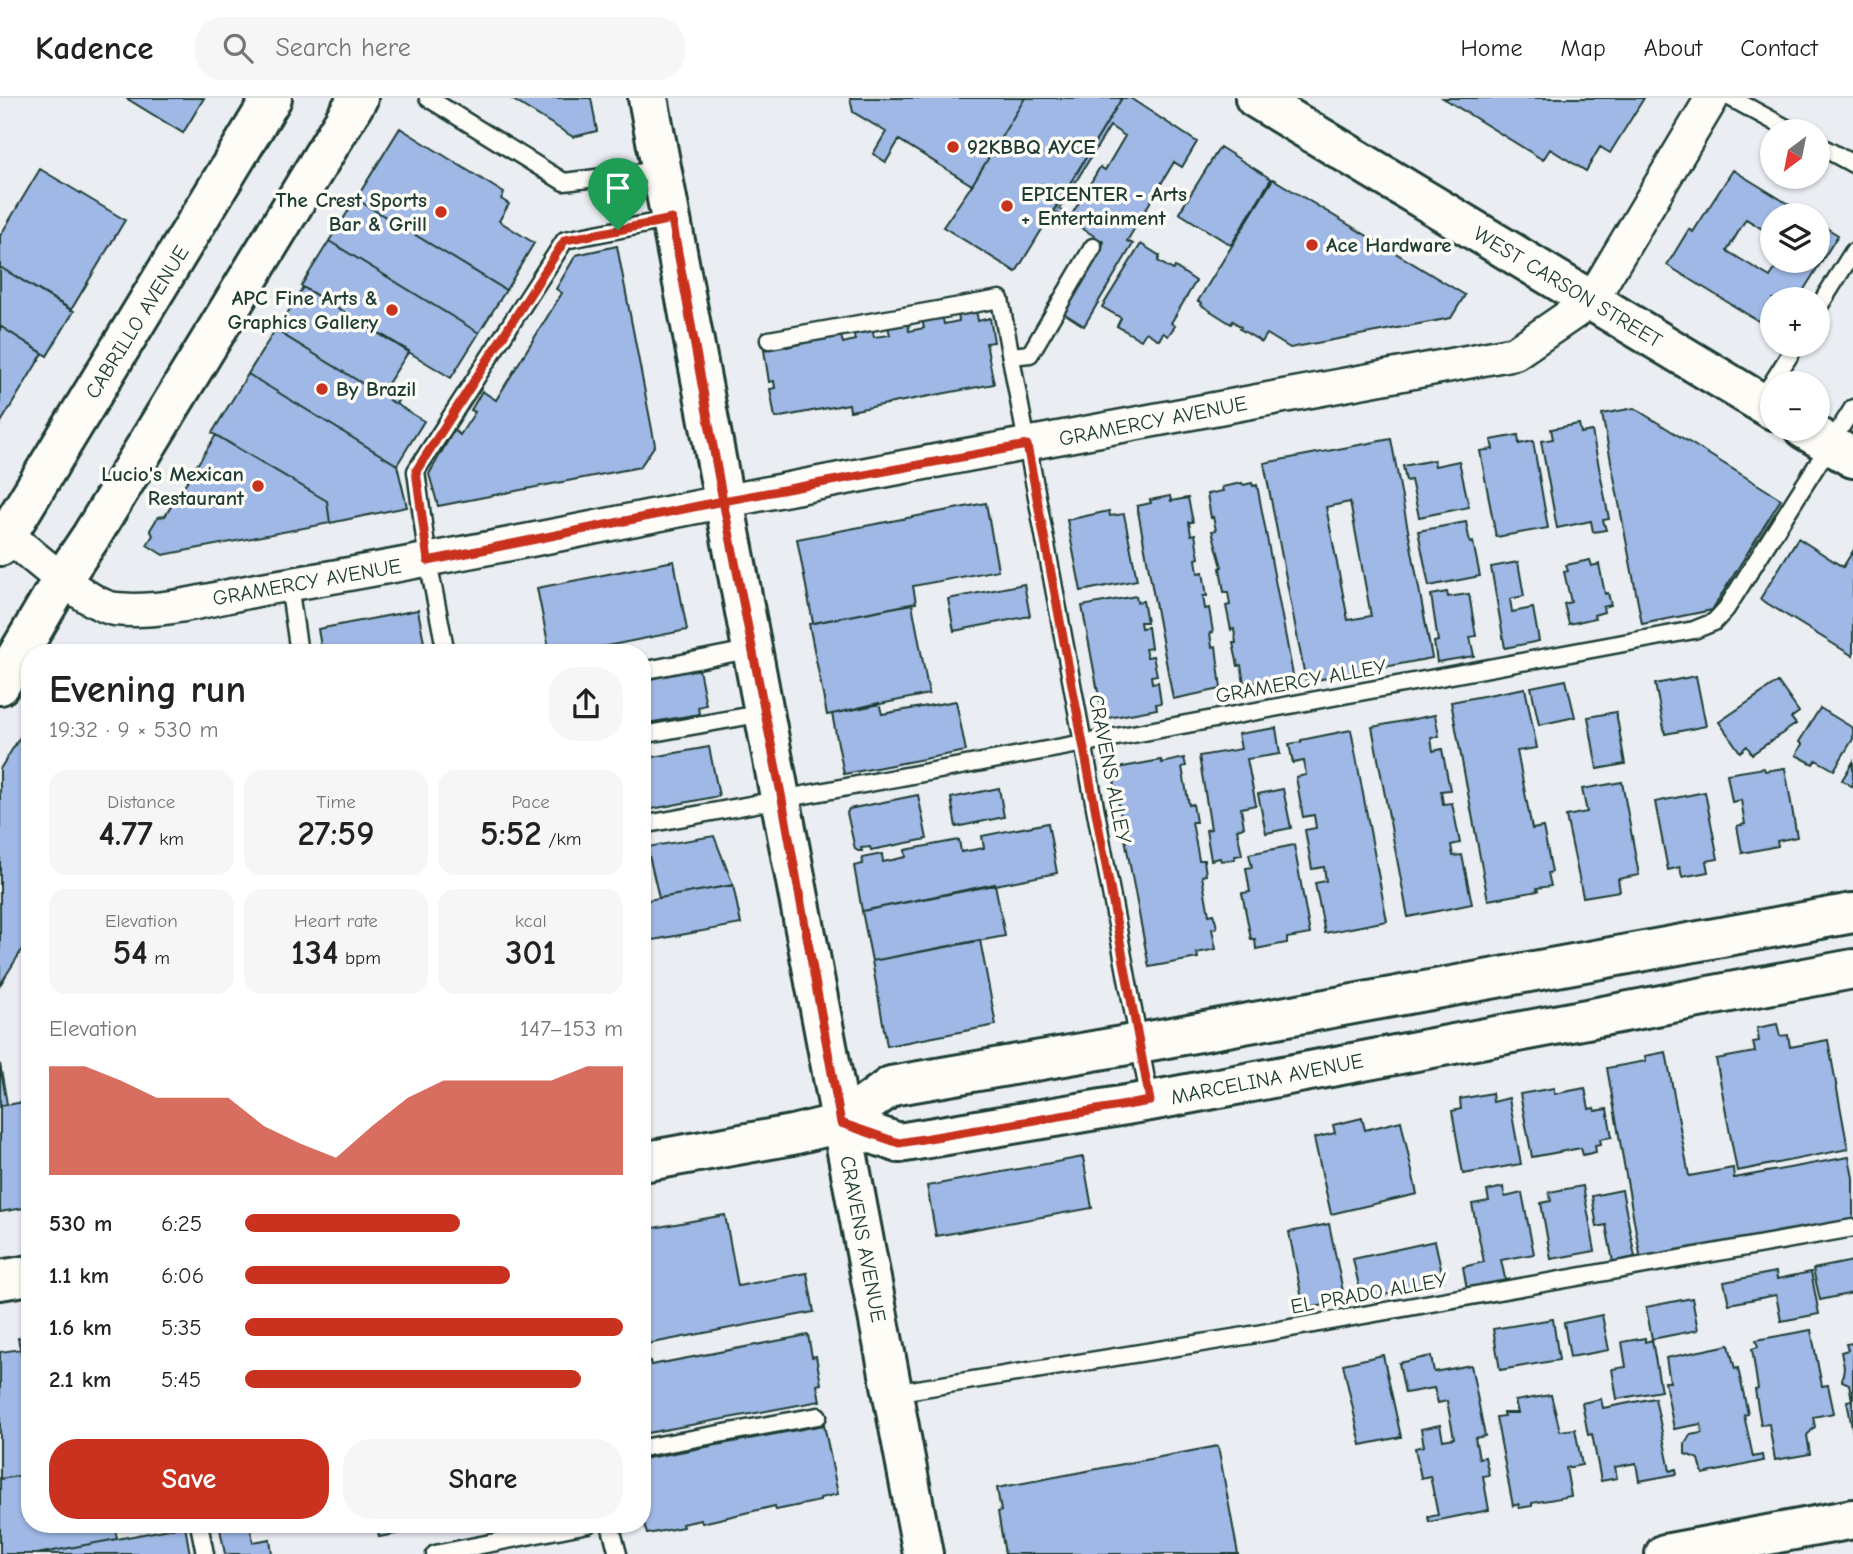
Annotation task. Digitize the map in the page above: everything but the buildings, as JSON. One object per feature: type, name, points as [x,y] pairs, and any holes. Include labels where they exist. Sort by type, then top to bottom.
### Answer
[{"type":"street","name":"CABRILLO AVENUE","points":[[2,536],[272,98]]},
{"type":"street","points":[[24,644],[358,98]]},
{"type":"street","name":"CRAVENS AVENUE","points":[[648,98],[923,1554]]},
{"type":"street","name":"WEST CARSON STREET","points":[[1255,98],[1760,402]]},
{"type":"street","name":"GRAMERCY AVENUE","points":[[2,536],[109,608],[153,611],[1515,353],[1591,301],[1712,98]]},
{"type":"street","points":[[0,685],[21,650]]},
{"type":"street","points":[[651,1160],[802,1133],[841,1123],[891,1086],[1853,913]]},
{"type":"street","name":"MARCELINA AVENUE","points":[[841,1123],[899,1143],[1150,1101],[1853,969]]},
{"type":"street","points":[[0,1280],[21,1276]]},
{"type":"street","points":[[1665,1554],[1853,1519]]},
{"type":"lane","points":[[428,98],[564,181],[661,170]]},
{"type":"lane","points":[[1731,98],[1770,119]]},
{"type":"lane","points":[[1830,152],[1853,164]]},
{"type":"lane","points":[[444,644],[428,561],[416,471],[565,240],[672,219]]},
{"type":"lane","points":[[1012,356],[1030,354],[1093,247]]},
{"type":"lane","points":[[1830,289],[1853,252]]},
{"type":"lane","name":"CRAVENS ALLEY","points":[[769,340],[1000,299],[1150,1101]]},
{"type":"lane","name":"GRAMERCY ALLEY","points":[[651,823],[1694,631],[1714,622],[1726,609],[1853,408]]},
{"type":"lane","points":[[289,585],[298,644]]},
{"type":"lane","points":[[651,669],[753,649]]},
{"type":"lane","points":[[651,733],[765,713]]},
{"type":"lane","name":"EL PRADO ALLEY","points":[[891,1393],[1271,1332],[1853,1228]]},
{"type":"lane","points":[[651,1446],[818,1416]]},
{"type":"lane","points":[[201,1533],[205,1554]]},
{"type":"lane","points":[[435,1554],[542,1533]]},
{"type":"lane","points":[[612,1533],[618,1554]]},
{"type":"place","name":"92KBBQ AYCE","points":[[953,147]]},
{"type":"place","name":"EPICENTER - Arts + Entertainment","points":[[1007,206]]},
{"type":"place","name":"The Crest Sports Bar & Grill","points":[[441,212]]},
{"type":"place","name":"Ace Hardware","points":[[1312,245]]},
{"type":"place","name":"APC Fine Arts & Graphics Gallery","points":[[392,310]]},
{"type":"place","name":"By Brazil","points":[[322,389]]},
{"type":"place","name":"Lucio's Mexican Restaurant","points":[[258,486]]},
{"type":"route","points":[[618,230],[565,240],[416,471],[428,561],[723,501],[782,799],[841,1123],[899,1143],[1150,1101],[1027,445],[723,501],[672,219],[618,230]]}]
